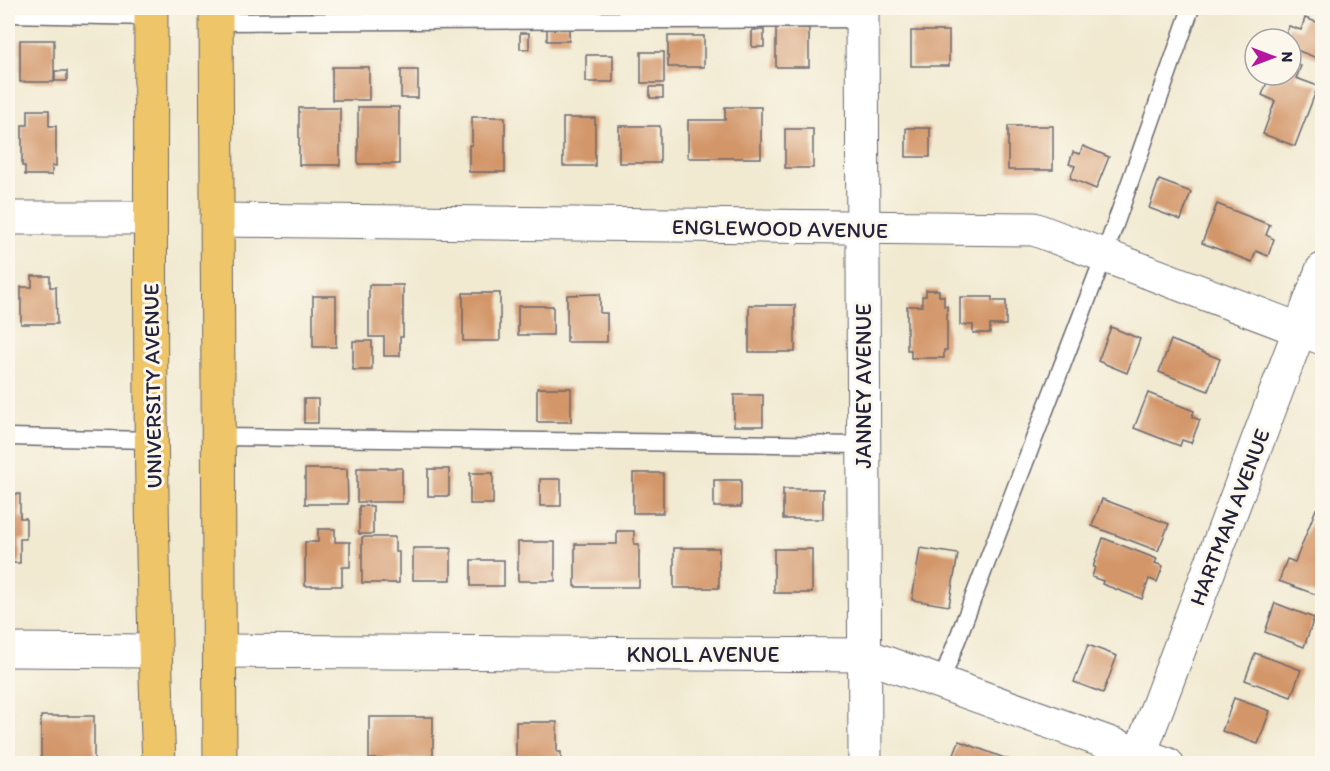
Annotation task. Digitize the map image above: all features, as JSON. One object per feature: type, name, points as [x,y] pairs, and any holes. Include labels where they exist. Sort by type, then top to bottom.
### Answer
[{"type":"main road","name":"UNIVERSITY AVENUE","points":[[151,12],[150,218],[154,651],[159,764]]},
{"type":"main road","points":[[216,15],[220,764]]},
{"type":"street","name":"JANNEY AVENUE","points":[[862,13],[865,764]]},
{"type":"street","points":[[8,218],[150,218]]},
{"type":"street","name":"ENGLEWOOD AVENUE","points":[[218,220],[1034,230],[1311,333]]},
{"type":"street","name":"HARTMAN AVENUE","points":[[1148,760],[1311,333],[1323,270]]},
{"type":"street","points":[[8,650],[154,651]]},
{"type":"street","name":"KNOLL AVENUE","points":[[220,651],[864,655],[1148,760]]},
{"type":"lane","points":[[941,682],[1104,256],[1191,8]]},
{"type":"lane","points":[[8,14],[151,12]]},
{"type":"lane","points":[[216,15],[862,13]]},
{"type":"lane","points":[[8,437],[152,440]]},
{"type":"lane","points":[[218,437],[864,445]]},
{"type":"building","points":[[1305,18],[1322,24],[1322,60],[1303,53],[1302,27]]},
{"type":"building","points":[[547,25],[569,25],[569,41],[547,41]]},
{"type":"building","points":[[776,28],[809,28],[809,67],[776,67]]},
{"type":"building","points":[[752,30],[764,30],[764,47],[752,47]]},
{"type":"building","points":[[911,31],[949,31],[949,66],[911,66]]},
{"type":"building","points":[[520,33],[529,33],[529,49],[520,49]]},
{"type":"building","points":[[668,36],[704,36],[704,67],[668,67]]},
{"type":"building","points":[[20,40],[54,40],[54,82],[20,82]]},
{"type":"building","points":[[641,52],[664,52],[664,83],[641,83]]},
{"type":"building","points":[[586,55],[613,55],[613,82],[586,82]]},
{"type":"building","points":[[332,67],[369,67],[369,100],[332,100]]},
{"type":"building","points":[[401,70],[418,70],[418,98],[401,98]]},
{"type":"building","points":[[55,71],[67,71],[67,81],[55,81]]},
{"type":"building","points":[[1303,81],[1318,86],[1295,146],[1263,134],[1275,101],[1262,95],[1265,87],[1303,87]]},
{"type":"building","points":[[650,87],[663,87],[663,98],[650,98]]},
{"type":"building","points":[[358,107],[399,107],[399,164],[358,164]]},
{"type":"building","points":[[725,107],[761,107],[761,158],[688,158],[688,120],[725,120]]},
{"type":"building","points":[[299,108],[340,108],[340,165],[299,165]]},
{"type":"building","points":[[28,110],[49,110],[49,126],[56,126],[56,166],[52,166],[52,175],[25,175],[25,166],[22,166],[22,125],[28,125]]},
{"type":"building","points":[[472,117],[505,117],[505,172],[469,172]]},
{"type":"building","points":[[563,118],[595,118],[595,166],[563,166]]},
{"type":"building","points":[[619,126],[660,126],[660,163],[619,163]]},
{"type":"building","points":[[1008,126],[1053,126],[1053,170],[1008,170]]},
{"type":"building","points":[[906,128],[930,128],[930,157],[906,157]]},
{"type":"building","points":[[785,129],[813,129],[813,168],[785,168]]},
{"type":"building","points":[[1083,146],[1109,157],[1096,189],[1070,178],[1075,166],[1069,164],[1073,152],[1080,154]]},
{"type":"building","points":[[1159,180],[1191,192],[1181,220],[1149,208]]},
{"type":"building","points":[[1217,204],[1270,225],[1266,235],[1274,239],[1268,256],[1256,251],[1252,262],[1202,243]]},
{"type":"building","points":[[32,276],[50,276],[50,287],[56,287],[57,324],[21,324],[21,287],[32,287]]},
{"type":"building","points":[[369,285],[403,285],[403,337],[400,337],[400,356],[384,356],[384,337],[369,337]]},
{"type":"building","points":[[926,290],[939,290],[939,296],[944,296],[944,306],[947,306],[947,350],[944,350],[944,358],[911,358],[911,350],[907,350],[907,306],[922,306],[922,296],[926,296]]},
{"type":"building","points":[[463,293],[500,293],[500,341],[463,341]]},
{"type":"building","points":[[600,294],[600,313],[607,313],[607,342],[567,342],[567,295]]},
{"type":"building","points":[[313,296],[336,296],[336,347],[313,347]]},
{"type":"building","points":[[960,297],[992,297],[992,301],[1006,301],[1006,325],[990,325],[990,333],[973,333],[973,325],[960,325]]},
{"type":"building","points":[[749,305],[795,305],[795,352],[749,352]]},
{"type":"building","points":[[518,306],[553,306],[553,335],[518,335]]},
{"type":"building","points":[[1111,327],[1140,339],[1127,373],[1098,361]]},
{"type":"building","points":[[1171,340],[1220,359],[1208,391],[1159,372]]},
{"type":"building","points":[[353,341],[372,341],[372,370],[353,370]]},
{"type":"building","points":[[537,388],[571,388],[571,422],[537,422]]},
{"type":"building","points":[[1148,393],[1194,411],[1192,417],[1200,420],[1191,443],[1182,440],[1180,446],[1134,428]]},
{"type":"building","points":[[734,395],[763,395],[763,426],[734,426]]},
{"type":"building","points":[[304,399],[318,399],[318,423],[304,423]]},
{"type":"building","points":[[357,468],[402,468],[402,502],[357,502]]},
{"type":"building","points":[[305,469],[347,469],[348,504],[305,504]]},
{"type":"building","points":[[428,469],[449,469],[449,496],[428,496]]},
{"type":"building","points":[[470,473],[493,473],[493,504],[470,504]]},
{"type":"building","points":[[633,473],[663,473],[663,513],[633,513]]},
{"type":"building","points":[[540,479],[561,479],[561,506],[540,506]]},
{"type":"building","points":[[714,480],[741,480],[741,507],[714,507]]},
{"type":"building","points":[[783,489],[823,489],[823,519],[783,519]]},
{"type":"building","points":[[8,494],[20,494],[20,518],[26,518],[26,539],[20,539],[20,563],[8,563]]},
{"type":"building","points":[[1102,499],[1169,524],[1158,551],[1092,526]]},
{"type":"building","points":[[359,506],[373,506],[373,534],[359,534]]},
{"type":"building","points":[[1316,509],[1322,512],[1322,589],[1320,596],[1279,581],[1287,559],[1295,562]]},
{"type":"building","points":[[318,529],[335,529],[335,542],[350,542],[350,567],[342,567],[342,586],[305,586],[305,542],[318,542]]},
{"type":"building","points":[[617,531],[634,531],[634,544],[639,544],[639,587],[575,587],[575,544],[617,544]]},
{"type":"building","points":[[362,537],[395,537],[395,552],[399,552],[399,583],[362,583]]},
{"type":"building","points":[[1103,538],[1157,559],[1155,563],[1163,566],[1157,582],[1149,579],[1142,599],[1102,584],[1103,581],[1092,577]]},
{"type":"building","points":[[518,542],[555,542],[555,581],[518,581]]},
{"type":"building","points":[[413,548],[451,548],[451,580],[413,580]]},
{"type":"building","points":[[674,548],[719,548],[719,588],[674,588]]},
{"type":"building","points":[[920,548],[958,554],[949,606],[912,600]]},
{"type":"building","points":[[774,549],[812,549],[812,593],[774,593]]},
{"type":"building","points":[[471,560],[504,560],[504,586],[471,586]]},
{"type":"building","points":[[1275,603],[1314,618],[1304,647],[1265,632]]},
{"type":"building","points":[[1088,645],[1117,656],[1103,693],[1074,682]]},
{"type":"building","points":[[1255,653],[1301,670],[1291,697],[1245,680]]},
{"type":"building","points":[[1234,698],[1270,711],[1258,744],[1222,731]]},
{"type":"building","points":[[41,716],[94,716],[94,764],[41,764]]},
{"type":"building","points":[[369,717],[433,717],[433,759],[369,759]]},
{"type":"building","points":[[516,722],[557,722],[557,752],[561,752],[561,764],[516,764]]},
{"type":"building","points":[[959,741],[1018,763],[1018,764],[950,764]]}]
